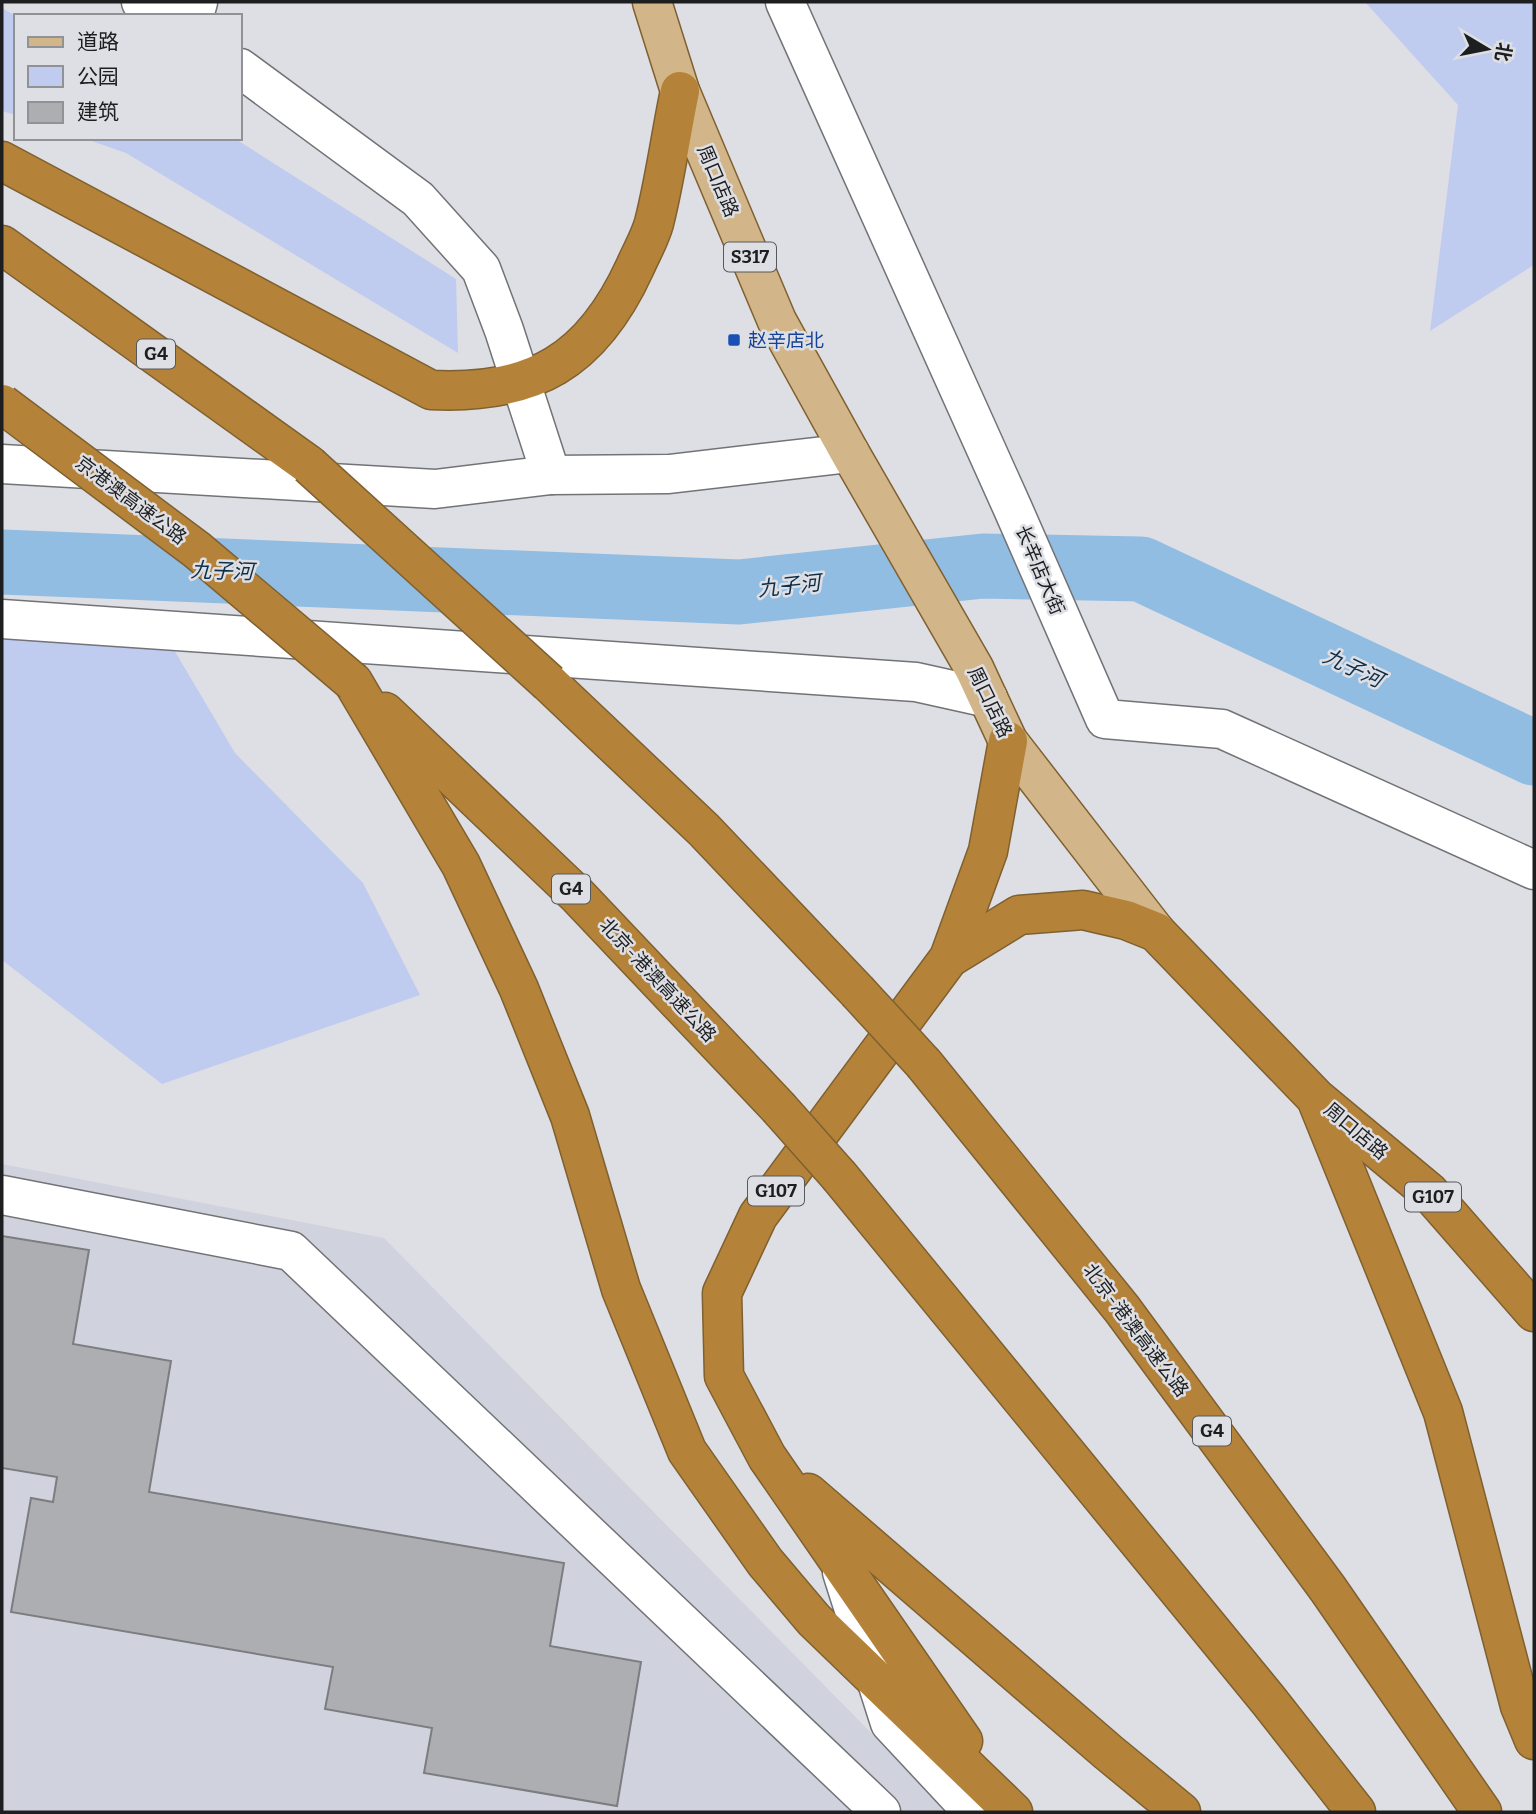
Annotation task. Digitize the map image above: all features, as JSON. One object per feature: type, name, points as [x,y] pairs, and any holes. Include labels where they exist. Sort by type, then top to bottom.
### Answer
[{"type":"highway","points":[[2,161],[431,390],[467,392],[512,384],[550,370],[584,345],[620,299],[653,225],[680,91]]},
{"type":"highway","name":"北京-港澳高速公路","points":[[2,244],[309,464],[705,830],[857,991],[924,1064],[1122,1309],[1328,1589],[1482,1812]]},
{"type":"highway","name":"京港澳高速公路","points":[[2,404],[197,550],[353,682]]},
{"type":"highway","points":[[353,682],[461,865],[519,989],[570,1116],[621,1289],[687,1451],[765,1562],[814,1620],[1013,1812]]},
{"type":"highway","name":"北京-港澳高速公路","points":[[353,682],[577,895],[778,1107],[840,1177],[1269,1701],[1356,1812]]},
{"type":"highway","points":[[949,958],[988,851],[1008,741]]},
{"type":"highway","name":"G107","points":[[1013,1812],[767,1457],[724,1376],[722,1293],[758,1216],[949,958],[1019,915],[1083,910],[1126,920],[1156,932]]},
{"type":"highway","name":"周口店路","points":[[1156,932],[1316,1098],[1429,1192],[1534,1311]]},
{"type":"highway","points":[[1316,1098],[1443,1412],[1520,1706],[1534,1740]]},
{"type":"highway","points":[[767,1457],[1181,1812]]},
{"type":"main road","name":"周口店路","points":[[652,2],[680,91],[777,321],[981,683],[1008,741],[1156,932]]},
{"type":"street","points":[[141,2],[161,14]]},
{"type":"street","name":"长辛店大街","points":[[785,2],[1013,509],[1104,719],[1222,729],[1534,870]]},
{"type":"street","points":[[242,69],[418,199],[481,269],[505,330],[551,475]]},
{"type":"street","points":[[2,464],[435,489],[551,475],[669,474],[850,453]]},
{"type":"street","points":[[2,619],[916,682],[981,683]]},
{"type":"street","points":[[2,1195],[292,1251],[881,1812]]},
{"type":"street","points":[[839,1560],[890,1723],[973,1812]]},
{"type":"shaded area","points":[[2,1164],[384,1238],[949,1812],[2,1812]]},
{"type":"green space","points":[[1365,2],[1534,2],[1534,265],[1430,331],[1458,105]]},
{"type":"green space","points":[[2,8],[14,15],[14,114],[2,111]]},
{"type":"green space","points":[[89,140],[237,140],[456,279],[458,353],[126,153]]},
{"type":"green space","points":[[2,639],[173,648],[235,753],[363,883],[420,995],[162,1084],[2,960]]},
{"type":"building","points":[[2,1236],[89,1250],[73,1344],[171,1361],[149,1492],[564,1563],[550,1646],[641,1662],[617,1806],[424,1773],[432,1728],[325,1709],[333,1667],[11,1612],[31,1498],[53,1502],[57,1477],[2,1468]]},
{"type":"waterway","name":"九子河","points":[[2,562],[739,592],[983,566],[1141,569],[1534,753]]},
{"type":"place","name":"赵辛店北","points":[[734,340]]}]
